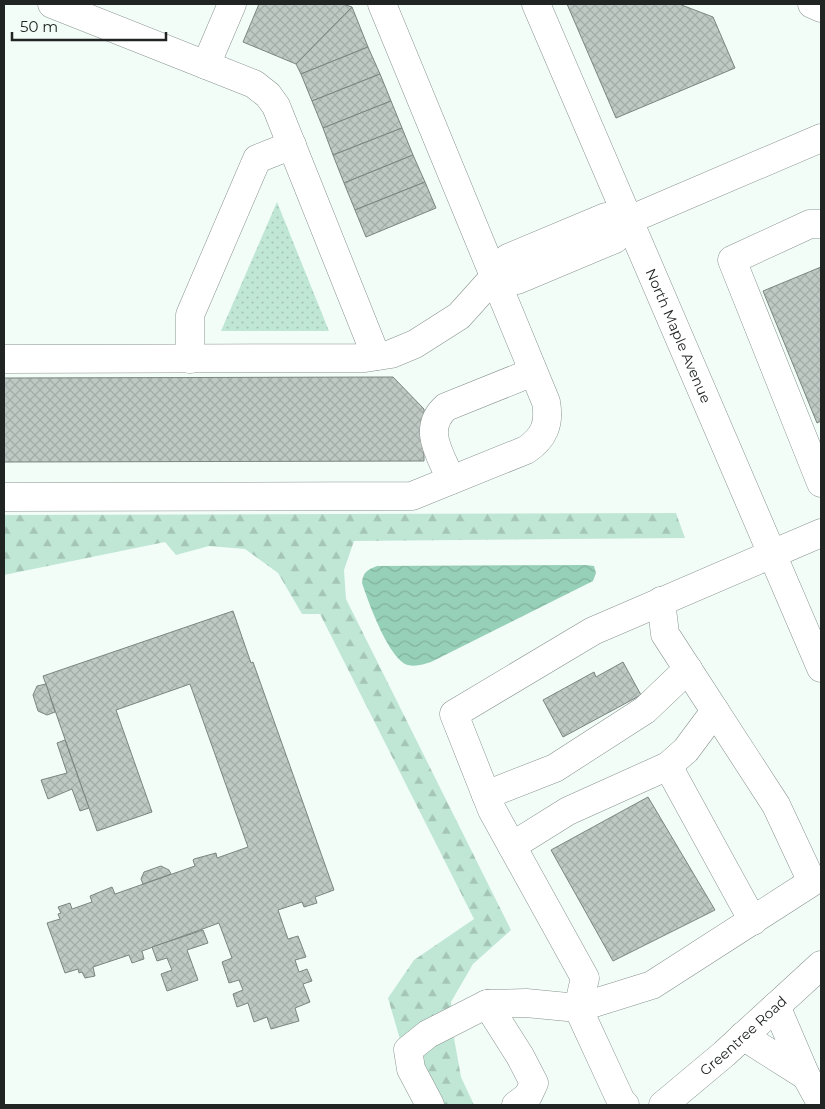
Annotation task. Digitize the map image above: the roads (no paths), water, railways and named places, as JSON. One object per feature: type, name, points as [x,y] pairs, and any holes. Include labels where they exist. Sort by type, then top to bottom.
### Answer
[{"type":"main road","points":[[52,4],[254,84],[265,92],[276,106],[376,356]]},
{"type":"main road","points":[[206,65],[232,4]]},
{"type":"main road","points":[[4,497],[412,496],[526,450],[535,444],[542,435],[547,424],[546,402],[382,4]]},
{"type":"main road","name":"North Maple Avenue","points":[[536,4],[821,668]]},
{"type":"main road","points":[[812,4],[821,8]]},
{"type":"main road","points":[[4,359],[364,358],[391,354],[415,344],[459,316],[494,277],[508,258],[606,217],[629,220],[821,138]]},
{"type":"main road","points":[[190,359],[190,315],[257,159],[292,145]]},
{"type":"main road","points":[[819,470],[732,260],[810,224],[821,224]]},
{"type":"main road","points":[[451,480],[434,437],[435,420],[440,413],[446,407],[533,372]]},
{"type":"main road","points":[[625,1105],[621,1102],[578,1008],[585,978],[492,810],[454,714],[592,631],[821,533]]},
{"type":"main road","points":[[430,1105],[411,1069],[408,1050],[428,1034],[487,1004],[526,1003],[578,1008],[652,984],[812,882],[776,805],[665,634],[661,601]]},
{"type":"main road","points":[[486,795],[555,768],[645,710],[688,669]]},
{"type":"main road","points":[[512,846],[568,811],[668,766],[686,750],[715,711]]},
{"type":"main road","points":[[668,766],[753,921]]},
{"type":"main road","name":"Greentree Road","points":[[663,1105],[743,1036],[821,964]]},
{"type":"main road","points":[[487,1004],[520,1056],[534,1083],[528,1096],[516,1105]]},
{"type":"main road","points":[[776,1006],[806,1076],[821,1103]]},
{"type":"main road","points":[[743,1036],[806,1076]]},
{"type":"water","points":[[377,566],[594,566],[596,573],[593,581],[431,662],[417,665],[408,665],[401,661],[394,653],[380,629],[362,583],[366,572]]}]
